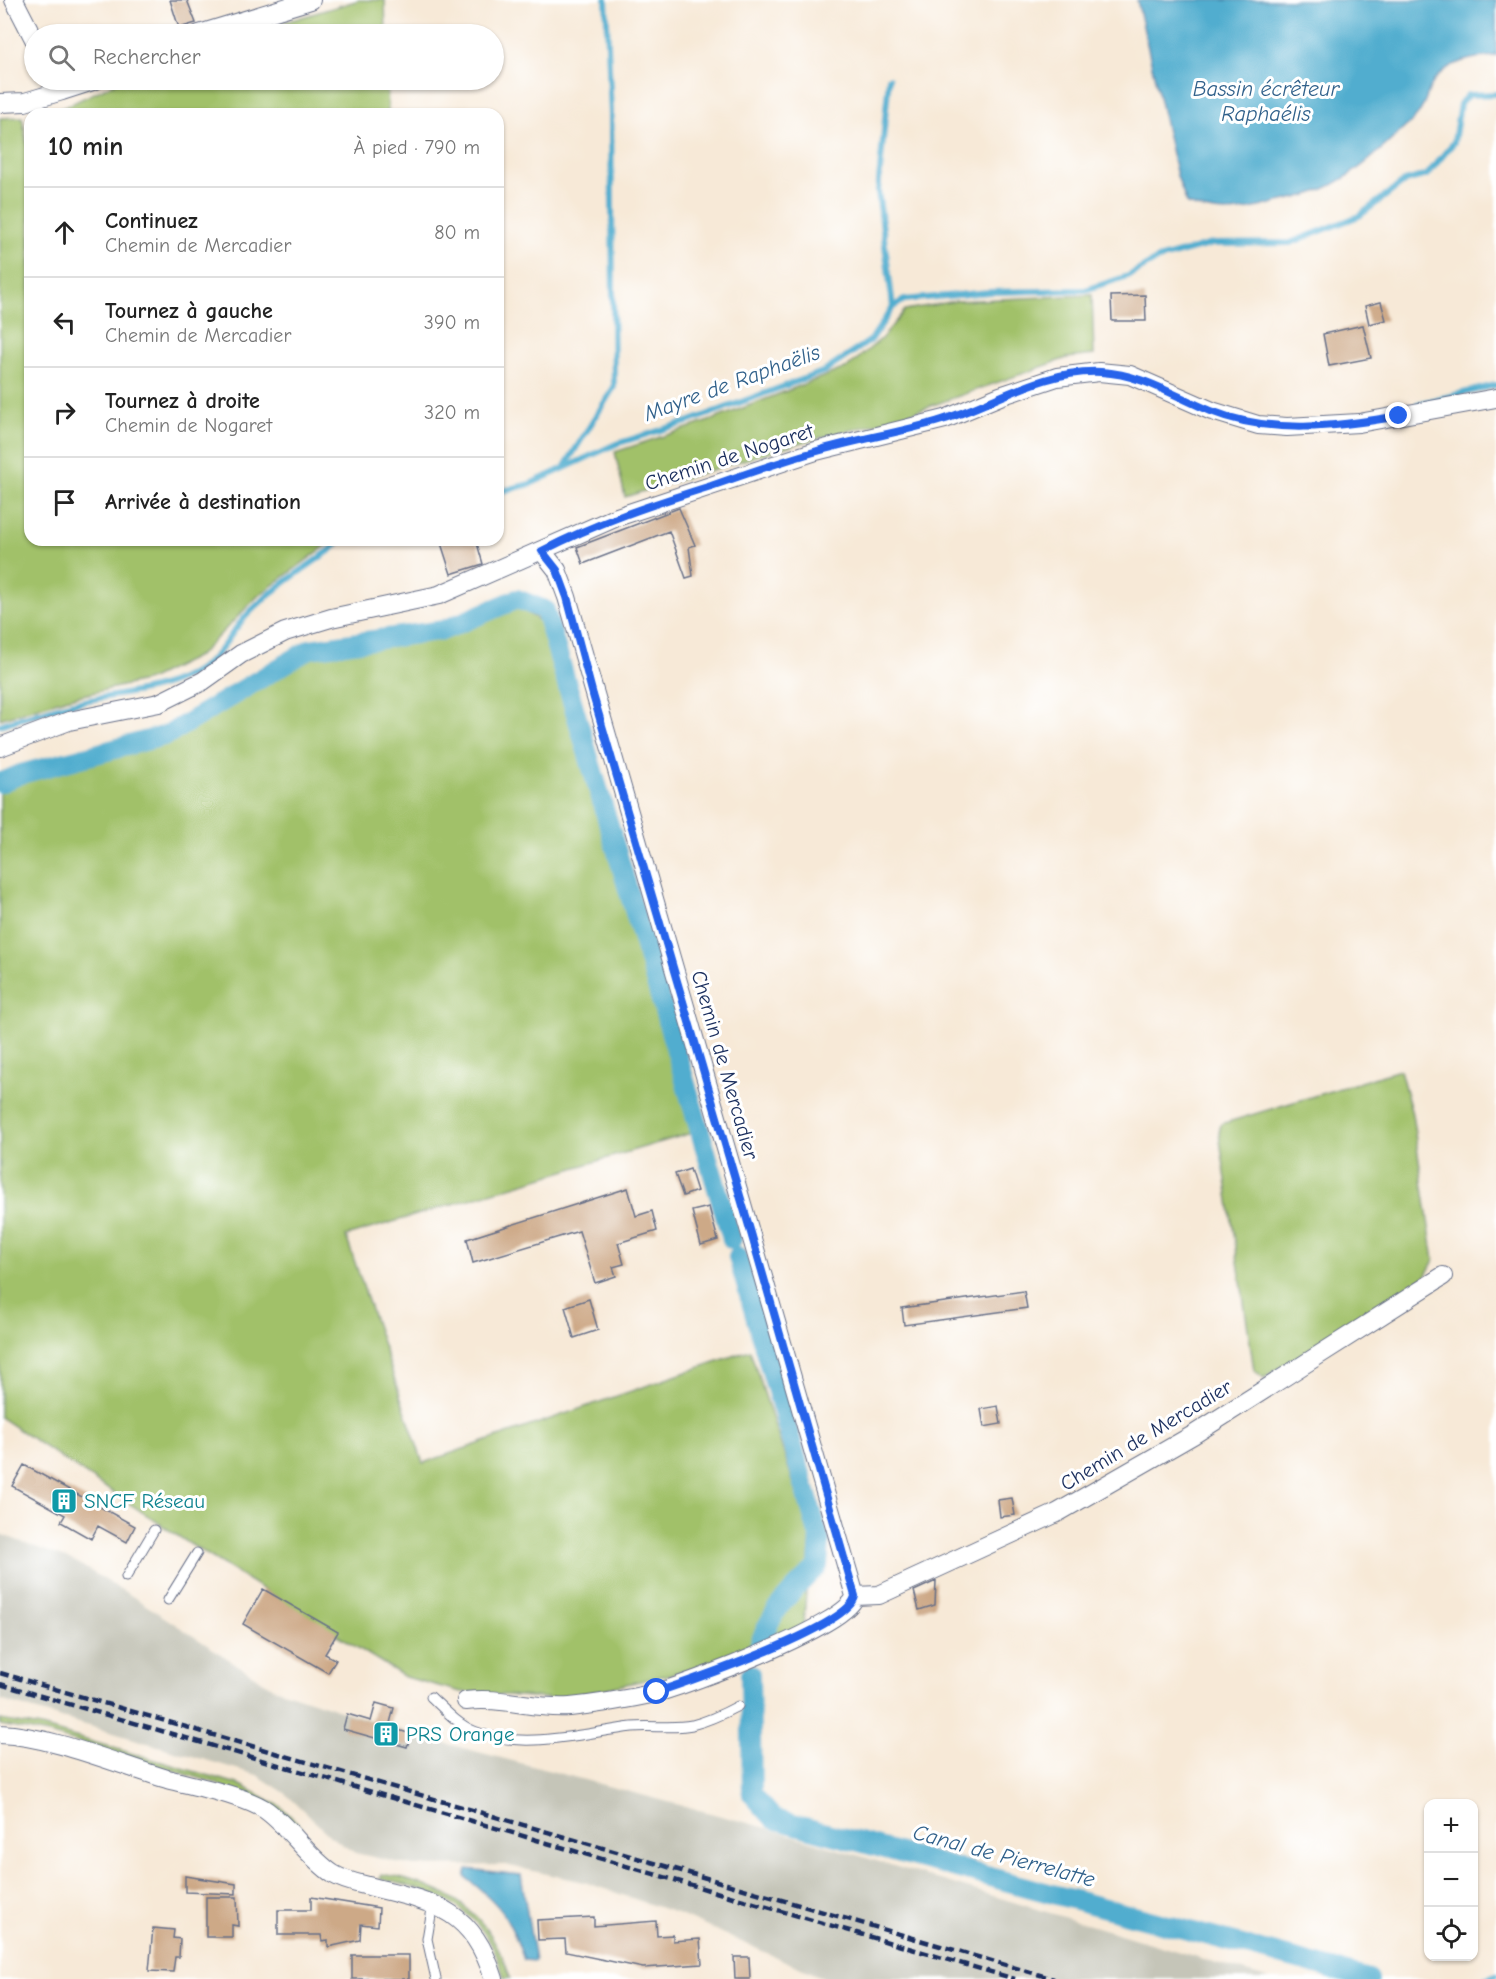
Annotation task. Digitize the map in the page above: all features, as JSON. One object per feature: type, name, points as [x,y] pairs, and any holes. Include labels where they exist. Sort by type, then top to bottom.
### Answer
[{"type":"street","points":[[14,0],[26,24]]},
{"type":"street","points":[[232,24],[311,0]]},
{"type":"street","points":[[0,103],[25,102],[50,90]]},
{"type":"street","name":"Chemin de Nogaret","points":[[0,747],[69,722],[159,703],[203,681],[241,654],[285,632],[331,618],[440,595],[627,513],[816,451],[945,419],[1057,376],[1099,372],[1130,375],[1212,411],[1258,425],[1287,427],[1359,423],[1496,398]]},
{"type":"street","name":"Chemin de Mercadier","points":[[542,551],[557,570],[567,597],[593,695],[855,1596],[879,1595],[1057,1513],[1193,1435],[1443,1276]]},
{"type":"street","points":[[466,1701],[485,1698],[530,1706],[567,1707],[657,1692],[724,1669],[816,1629],[843,1612],[854,1601],[855,1596]]},
{"type":"street","points":[[0,1734],[42,1741],[231,1797],[266,1810],[334,1874],[352,1882],[433,1903],[456,1916],[475,1937],[488,1960],[494,1979]]},
{"type":"lane","points":[[126,1577],[154,1530]]},
{"type":"lane","points":[[168,1600],[197,1553]]},
{"type":"lane","points":[[431,1697],[457,1721],[475,1731],[515,1739],[600,1734],[633,1727],[690,1725],[714,1719],[738,1706]]},
{"type":"lane","points":[[433,1903],[427,1939],[436,1979]]},
{"type":"shaded area","points":[[0,1534],[74,1561],[273,1688],[429,1739],[767,1828],[1270,1979],[826,1979],[673,1912],[584,1882],[505,1865],[413,1866],[355,1853],[331,1837],[285,1793],[257,1775],[0,1700]]},
{"type":"green space","points":[[359,0],[385,0],[386,24],[279,24]]},
{"type":"green space","points":[[101,90],[387,90],[388,108],[62,108]]},
{"type":"green space","points":[[22,117],[24,128],[24,546],[326,546],[258,596],[200,655],[149,680],[65,699],[0,719],[0,118]]},
{"type":"green space","points":[[1092,295],[1094,355],[1067,358],[888,421],[792,445],[625,497],[615,452],[712,420],[848,367],[882,338],[905,310],[956,301]]},
{"type":"green space","points":[[517,606],[540,621],[695,1132],[346,1236],[423,1463],[750,1350],[811,1536],[803,1629],[698,1668],[560,1699],[461,1692],[405,1677],[190,1544],[0,1417],[0,789],[26,777],[172,739],[308,658],[447,638]]},
{"type":"green space","points":[[1400,1070],[1412,1114],[1434,1260],[1425,1277],[1264,1378],[1254,1370],[1219,1133],[1221,1124]]},
{"type":"green space","points":[[0,1720],[41,1727],[241,1785],[280,1806],[302,1827],[297,1830],[216,1783],[49,1734],[0,1725]]},
{"type":"green space","points":[[382,1874],[427,1886],[463,1905],[491,1935],[510,1978],[504,1978],[486,1936],[459,1908],[424,1891],[380,1879]]},
{"type":"water","name":"Bassin écrêteur Raphaélis","points":[[1137,0],[1496,0],[1496,56],[1467,60],[1441,73],[1435,79],[1416,116],[1371,158],[1336,183],[1311,194],[1248,209],[1220,212],[1187,204],[1177,176]]},
{"type":"water","points":[[467,1869],[521,1875],[535,1961],[524,1960],[514,1933],[503,1913],[488,1896],[465,1877]]},
{"type":"building","points":[[170,0],[187,0],[196,23],[178,24]]},
{"type":"building","points":[[1145,295],[1146,321],[1112,321],[1111,296]]},
{"type":"building","points":[[1381,302],[1386,320],[1369,324],[1365,306]]},
{"type":"building","points":[[1363,325],[1371,358],[1329,366],[1323,334]]},
{"type":"building","points":[[679,508],[695,545],[689,547],[693,576],[686,578],[669,531],[583,564],[577,547]]},
{"type":"building","points":[[442,546],[478,546],[483,564],[451,574]]},
{"type":"building","points":[[690,1169],[697,1191],[683,1196],[675,1174]]},
{"type":"building","points":[[628,1188],[636,1216],[652,1211],[657,1231],[618,1243],[624,1264],[613,1267],[616,1276],[595,1283],[579,1231],[473,1263],[467,1239]]},
{"type":"building","points":[[709,1207],[718,1240],[701,1245],[692,1211]]},
{"type":"building","points":[[1024,1291],[1027,1308],[904,1325],[902,1308]]},
{"type":"building","points":[[589,1299],[598,1330],[574,1338],[565,1307]]},
{"type":"building","points":[[998,1406],[1001,1424],[984,1427],[981,1409]]},
{"type":"building","name":"SNCF Réseau","points":[[24,1465],[135,1526],[127,1542],[98,1526],[91,1539],[61,1522],[65,1515],[12,1486]]},
{"type":"building","points":[[1012,1498],[1015,1515],[1000,1517],[998,1500]]},
{"type":"building","points":[[936,1581],[935,1605],[919,1610],[914,1591]]},
{"type":"building","points":[[263,1589],[338,1632],[325,1654],[336,1660],[328,1673],[243,1624]]},
{"type":"building","name":"PRS Orange","points":[[376,1703],[394,1708],[389,1727],[411,1734],[407,1747],[343,1729],[347,1714],[371,1721]]},
{"type":"building","points":[[185,1876],[236,1884],[236,1894],[185,1892]]},
{"type":"building","points":[[206,1897],[237,1897],[238,1926],[232,1925],[232,1937],[206,1937]]},
{"type":"building","points":[[311,1897],[379,1908],[378,1926],[361,1924],[360,1940],[328,1947],[328,1940],[322,1941],[321,1935],[278,1935],[278,1910],[311,1910]]},
{"type":"building","points":[[594,1917],[594,1926],[656,1921],[657,1936],[673,1935],[673,1941],[700,1939],[702,1964],[643,1968],[566,1952],[565,1939],[538,1940],[537,1920]]},
{"type":"building","points":[[153,1928],[174,1930],[173,1938],[180,1939],[179,1957],[175,1957],[173,1972],[149,1971]]},
{"type":"building","points":[[352,1955],[409,1955],[409,1979],[352,1979]]},
{"type":"building","points":[[734,1957],[749,1957],[750,1979],[735,1979]]},
{"type":"waterway","points":[[565,466],[614,387],[611,114],[606,0]]},
{"type":"waterway","points":[[889,78],[878,191],[893,307]]},
{"type":"waterway","name":"Mayre de Raphaëlis","points":[[504,490],[530,484],[616,444],[690,421],[825,371],[871,340],[893,307],[904,300],[989,292],[1085,290],[1128,276],[1158,259],[1212,244],[1290,243],[1359,216],[1405,181],[1427,175],[1454,142],[1460,104],[1468,95],[1496,94]]},
{"type":"waterway","points":[[1418,404],[1496,385]]},
{"type":"waterway","name":"Mayre de Raphaëlis","points":[[0,725],[70,704],[137,692],[186,677],[208,663],[246,616],[266,598],[335,546]]},
{"type":"waterway","name":"Canal de Pierrelatte","points":[[0,783],[21,774],[167,735],[310,649],[444,630],[517,599],[545,610],[732,1239]]},
{"type":"waterway","name":"Canal de Pierrelatte","points":[[738,1257],[820,1540],[818,1566],[776,1612],[759,1646]]},
{"type":"waterway","name":"Canal de Pierrelatte","points":[[750,1674],[752,1794],[774,1819],[1369,1979]]},
{"type":"waterway","points":[[1485,1979],[1496,1975]]},
{"type":"railway","points":[[0,1673],[1054,1979]]},
{"type":"railway","points":[[0,1684],[1015,1979]]},
{"type":"place","name":"SNCF Réseau","points":[[64,1501]]},
{"type":"place","name":"PRS Orange","points":[[386,1734]]},
{"type":"route","points":[[657,1692],[724,1669],[816,1629],[843,1612],[854,1601],[855,1596],[593,695],[567,597],[557,570],[542,551],[568,537],[617,517],[816,451],[893,434],[945,419],[1057,376],[1099,372],[1130,375],[1212,411],[1258,425],[1287,427],[1328,425],[1359,423],[1399,416]]}]
